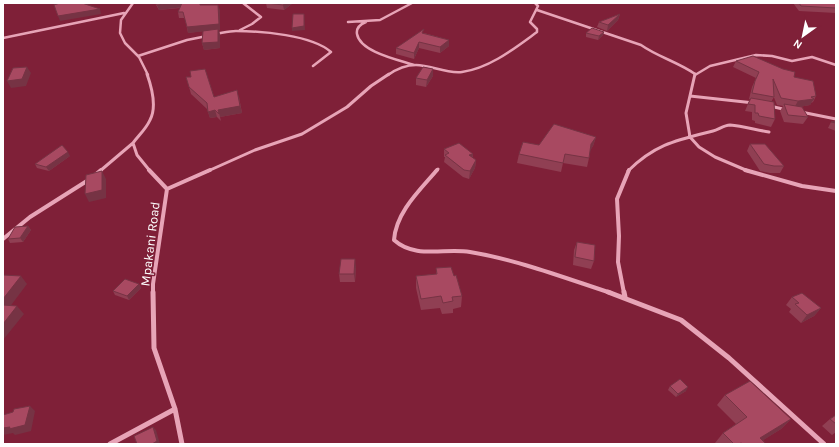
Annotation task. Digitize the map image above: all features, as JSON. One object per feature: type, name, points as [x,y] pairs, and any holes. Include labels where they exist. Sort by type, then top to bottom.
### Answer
[{"type":"street","points":[[3,239],[30,217],[95,175],[133,143],[150,121],[153,112],[149,78],[138,56],[123,40],[120,33],[120,26],[124,13],[133,3]]},
{"type":"street","points":[[138,56],[194,38],[236,31],[252,24],[261,17],[243,3]]},
{"type":"street","points":[[348,22],[366,22],[386,18],[412,3]]},
{"type":"street","points":[[366,22],[361,24],[357,30],[357,35],[364,46],[416,66],[460,72],[472,70],[506,54],[534,36],[537,30],[530,20],[537,10],[538,6],[535,3]]},
{"type":"street","points":[[537,10],[641,45],[656,55],[685,67],[695,74]]},
{"type":"street","points":[[3,38],[124,13]]},
{"type":"street","points":[[236,31],[304,39],[323,45],[330,49],[331,52],[329,55],[313,66]]},
{"type":"street","points":[[836,65],[812,57],[792,61],[772,56],[748,55],[710,66],[695,74],[686,113],[689,136],[698,147],[711,155],[737,167],[800,187],[821,191],[836,191]]},
{"type":"street","points":[[167,189],[255,150],[302,134],[347,107],[362,92],[380,79],[396,70],[416,66]]},
{"type":"street","points":[[690,96],[760,104]]},
{"type":"street","points":[[766,106],[793,111]]},
{"type":"street","points":[[799,112],[836,119]]},
{"type":"street","points":[[624,297],[618,262],[619,236],[617,199],[628,171],[639,160],[653,150],[689,136],[714,131],[728,125],[768,132]]},
{"type":"street","name":"Mpakani Road","points":[[133,143],[133,150],[137,157],[167,189],[153,284],[154,348],[175,409],[182,444]]},
{"type":"street","points":[[438,170],[408,205],[398,222],[393,235],[394,240],[402,246],[415,251],[469,252],[531,267],[624,297],[681,320],[729,358],[824,444]]},
{"type":"street","points":[[110,444],[175,409]]},
{"type":"building","points":[[60,3],[82,3],[100,9],[58,16],[54,5]]},
{"type":"building","points":[[156,3],[171,3],[157,5]]},
{"type":"building","points":[[182,3],[218,5],[219,24],[187,27],[183,12],[178,12]]},
{"type":"building","points":[[267,3],[286,3],[283,5]]},
{"type":"building","points":[[799,3],[836,3],[836,8],[801,6]]},
{"type":"building","points":[[293,14],[304,14],[304,26],[292,28]]},
{"type":"building","points":[[620,14],[608,25],[599,22]]},
{"type":"building","points":[[592,28],[604,32],[599,36],[586,33]]},
{"type":"building","points":[[218,29],[218,42],[202,43],[203,31]]},
{"type":"building","points":[[424,29],[422,33],[449,40],[440,47],[419,42],[414,53],[396,48]]},
{"type":"building","points":[[753,56],[783,69],[795,72],[794,77],[813,81],[816,96],[811,97],[814,99],[798,101],[781,98],[773,79],[774,97],[752,93],[759,72],[736,61]]},
{"type":"building","points":[[27,67],[22,79],[7,81],[13,68]]},
{"type":"building","points":[[423,67],[433,69],[427,80],[416,78]]},
{"type":"building","points":[[205,69],[214,97],[237,90],[240,106],[218,110],[219,114],[215,110],[208,112],[207,103],[189,87],[186,77],[191,77],[190,71]]},
{"type":"building","points":[[751,98],[774,102],[775,119],[759,116],[758,113],[755,113],[755,105],[748,104]]},
{"type":"building","points":[[784,104],[802,107],[808,117],[788,115]]},
{"type":"building","points":[[554,124],[596,137],[591,144],[589,158],[565,154],[563,163],[519,154],[523,142],[539,145]]},
{"type":"building","points":[[459,143],[473,154],[469,155],[476,160],[470,171],[464,170],[445,155],[449,153],[444,149]]},
{"type":"building","points":[[750,144],[765,144],[784,166],[764,164]]},
{"type":"building","points":[[62,145],[68,152],[46,167],[35,164]]},
{"type":"building","points":[[102,171],[102,190],[85,194],[86,175]]},
{"type":"building","points":[[28,226],[20,238],[8,239],[15,227]]},
{"type":"building","points":[[577,242],[595,245],[594,261],[575,257]]},
{"type":"building","points":[[341,259],[355,259],[354,274],[339,274]]},
{"type":"building","points":[[451,267],[454,276],[456,275],[462,296],[452,297],[453,301],[443,303],[441,296],[421,299],[416,276],[437,274],[436,268]]},
{"type":"building","points":[[3,275],[21,276],[3,299]]},
{"type":"building","points":[[125,279],[139,284],[127,296],[113,291]]},
{"type":"building","points":[[802,293],[821,308],[807,315],[795,304],[799,303],[792,297]]},
{"type":"building","points":[[3,305],[17,306],[3,324]]},
{"type":"building","points":[[680,379],[688,387],[678,394],[670,386]]},
{"type":"building","points":[[750,381],[791,419],[760,438],[766,444],[734,444],[723,433],[747,417],[725,395]]},
{"type":"building","points":[[30,406],[25,425],[9,429],[10,427],[3,428],[3,415],[13,412],[14,409]]},
{"type":"building","points":[[836,415],[836,424],[830,419]]},
{"type":"building","points":[[153,427],[157,441],[152,444],[137,444],[134,436]]}]
